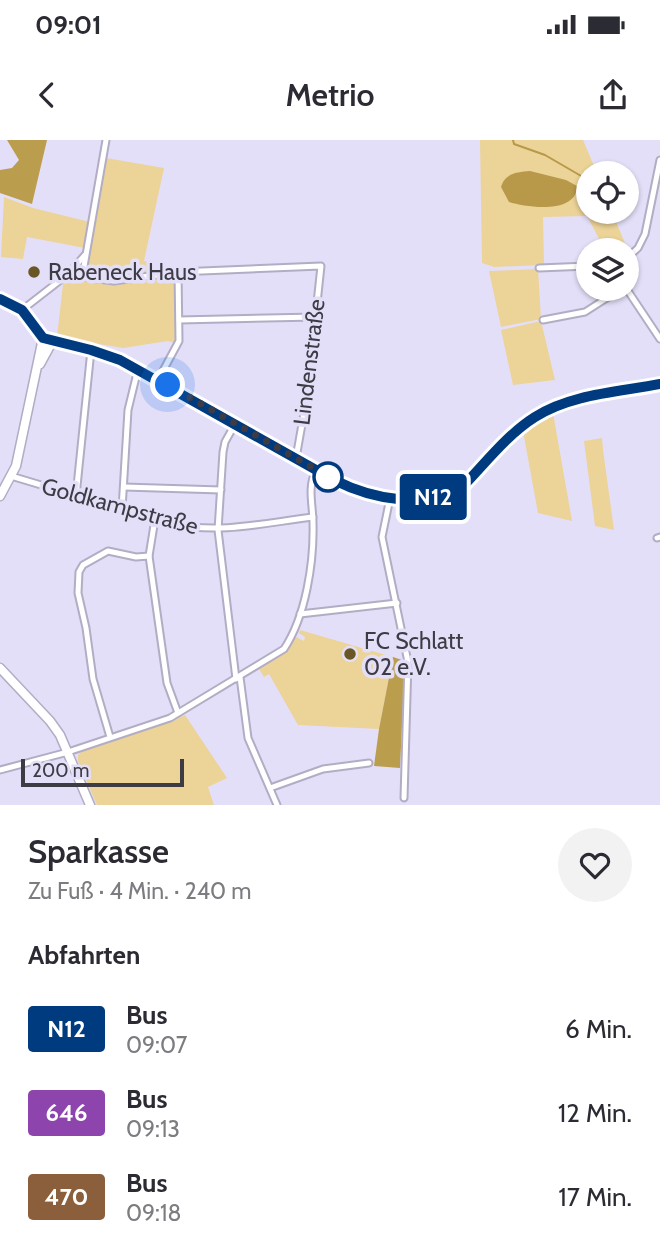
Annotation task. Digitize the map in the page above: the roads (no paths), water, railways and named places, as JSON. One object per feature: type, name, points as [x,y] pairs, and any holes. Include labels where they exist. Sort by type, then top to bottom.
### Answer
[{"type":"main road","points":[[0,299],[22,310],[47,340],[91,350],[138,369],[316,470],[360,491],[390,498],[431,498],[456,490],[520,428],[556,406],[660,384]]},
{"type":"main road","points":[[0,496],[3,484],[11,476],[23,437],[47,340]]},
{"type":"main road","points":[[0,668],[50,721],[68,752],[90,805]]},
{"type":"street","points":[[82,278],[106,140]]},
{"type":"street","points":[[639,246],[645,234],[660,160]]},
{"type":"street","points":[[22,310],[67,275],[87,253]]},
{"type":"street","name":"Lindenstraße","points":[[178,272],[321,265],[307,396],[296,458]]},
{"type":"street","points":[[539,268],[576,266]]},
{"type":"street","points":[[67,275],[114,281],[178,272],[180,341],[158,380]]},
{"type":"street","points":[[543,320],[585,312],[602,301]]},
{"type":"street","points":[[635,301],[660,339]]},
{"type":"street","points":[[179,320],[316,317]]},
{"type":"street","points":[[76,496],[91,350]]},
{"type":"street","points":[[122,509],[128,410],[138,369]]},
{"type":"street","points":[[236,424],[225,442],[218,530],[248,738],[277,805]]},
{"type":"street","points":[[0,770],[68,752],[170,718],[284,649],[294,634],[312,557],[313,517],[310,492],[316,470]]},
{"type":"street","name":"Goldkampstraße","points":[[11,476],[189,527],[218,530],[313,517]]},
{"type":"street","points":[[124,487],[221,490]]},
{"type":"street","points":[[390,498],[382,537],[408,662],[404,798]]},
{"type":"street","points":[[155,519],[149,556],[167,683],[178,713]]},
{"type":"street","points":[[110,737],[93,679],[78,593],[79,572],[83,565],[108,551],[136,557],[149,556]]},
{"type":"street","points":[[300,614],[397,603]]},
{"type":"street","points":[[270,788],[323,769],[369,763]]},
{"type":"waterway","points":[[513,140],[514,144],[545,155],[576,173]]},
{"type":"place","name":"Rabeneck Haus","points":[[34,272]]},
{"type":"place","name":"FC Schlatt 02 e.V.","points":[[350,654]]}]
